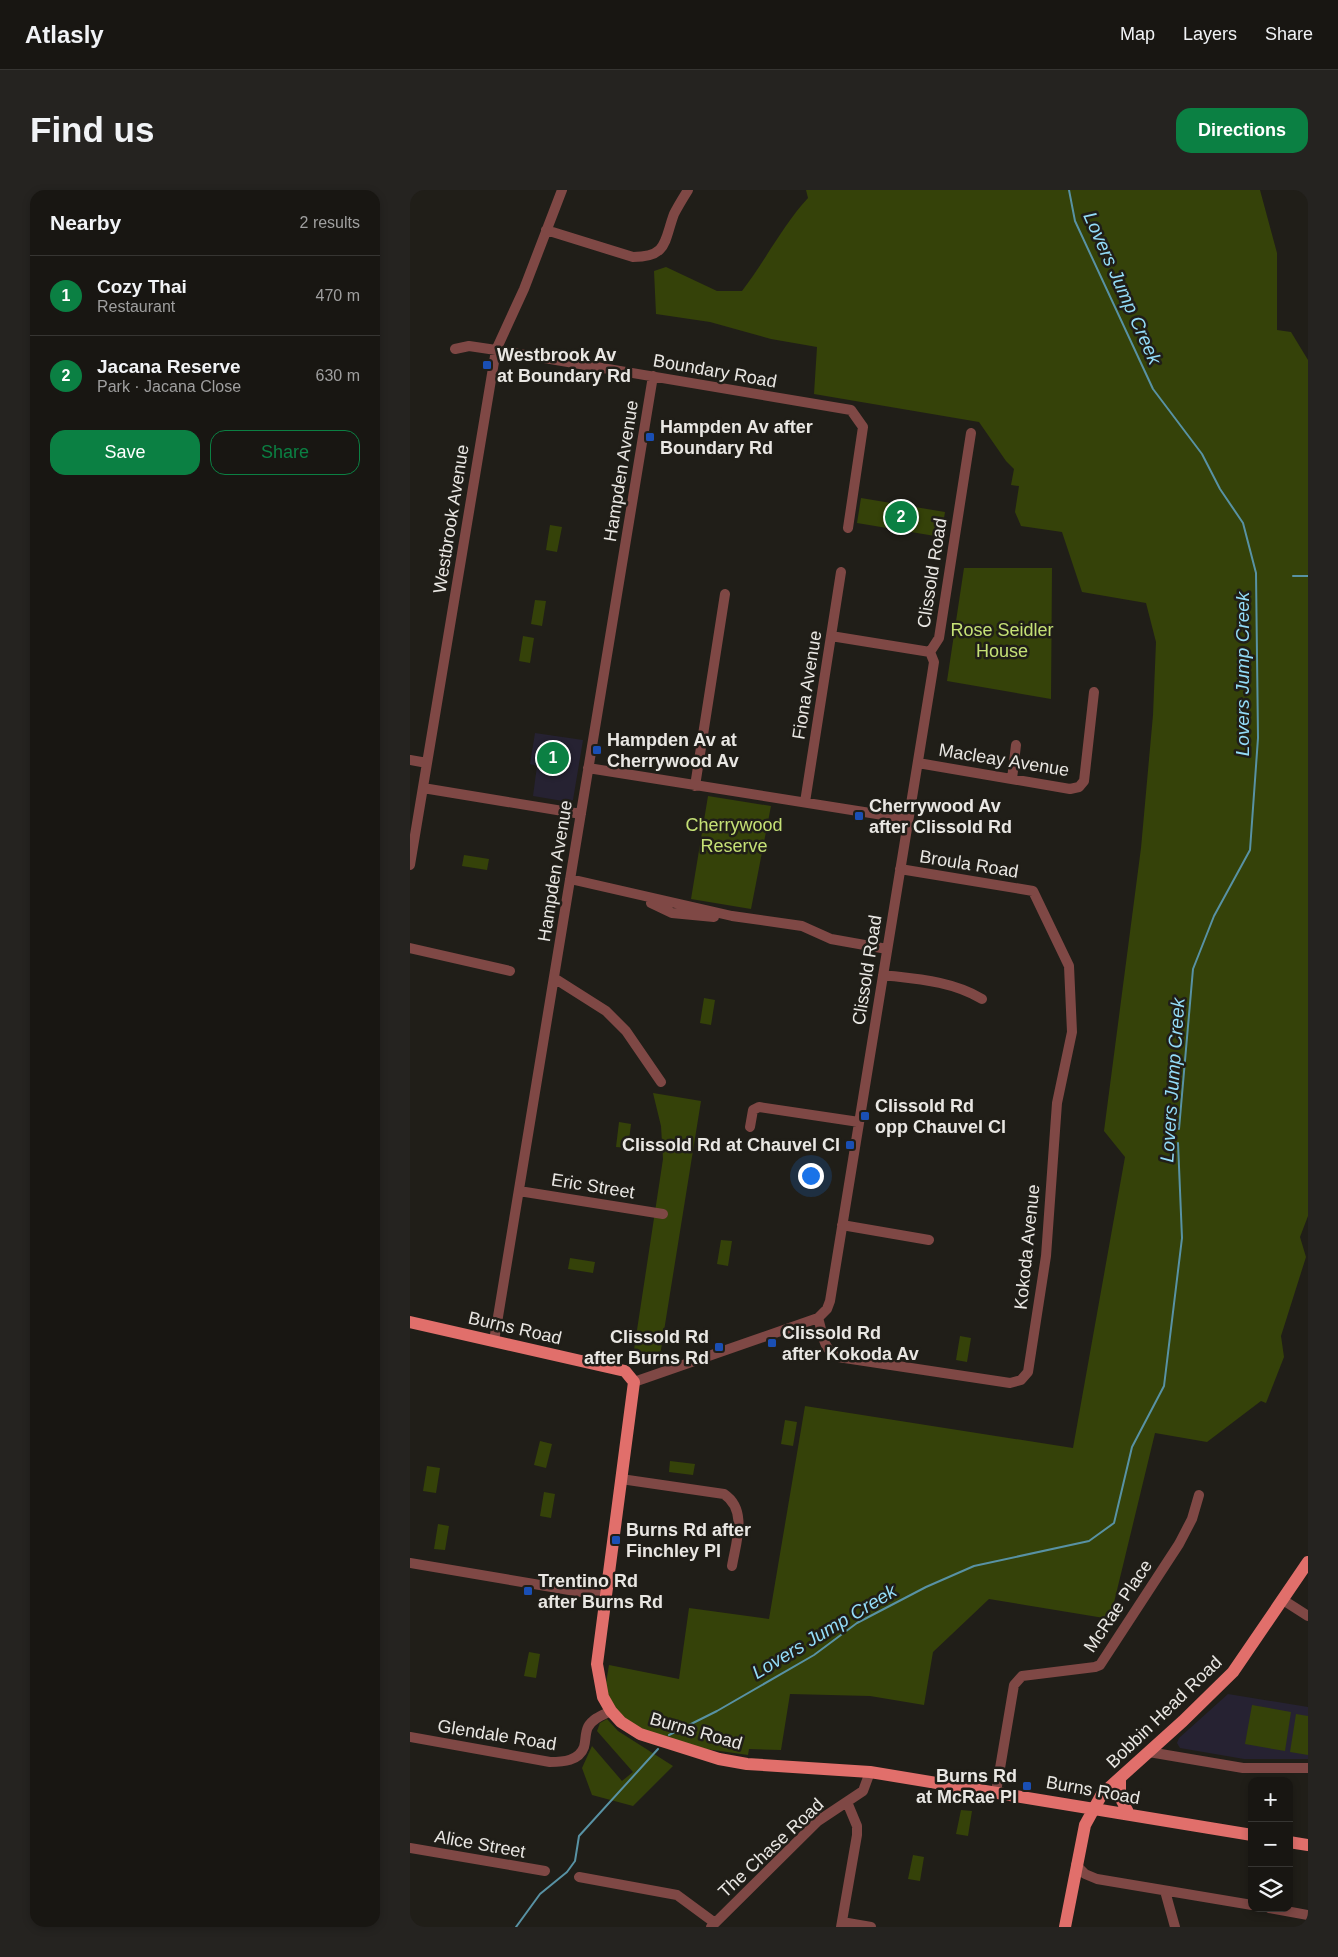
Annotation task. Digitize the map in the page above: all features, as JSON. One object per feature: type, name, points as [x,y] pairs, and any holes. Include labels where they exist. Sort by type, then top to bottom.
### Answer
[{"type":"main road","name":"Burns Road","points":[[410,1322],[625,1371],[634,1382],[597,1664],[600,1689],[611,1711],[621,1722],[640,1734],[719,1759],[747,1764],[870,1772],[1248,1834]]},
{"type":"main road","name":"Bobbin Head Road","points":[[1065,1927],[1085,1825],[1102,1794],[1233,1672],[1308,1562]]},
{"type":"main road","points":[[1120,1778],[1120,1797],[1130,1814]]},
{"type":"main road","points":[[1293,1843],[1308,1845]]},
{"type":"street","name":"Westbrook Avenue","points":[[410,865],[496,350],[524,288],[562,190]]},
{"type":"street","points":[[546,230],[633,257],[645,257],[661,251],[666,243],[674,215],[688,190]]},
{"type":"street","name":"Boundary Road","points":[[456,349],[470,346],[496,350],[851,410],[863,427],[848,528]]},
{"type":"street","name":"Hampden Avenue","points":[[494,1341],[653,376]]},
{"type":"street","name":"Clissold Road","points":[[818,1318],[827,1309],[830,1301],[934,662],[930,652],[939,638],[971,433]]},
{"type":"street","name":"Fiona Avenue","points":[[805,802],[841,572]]},
{"type":"street","points":[[695,786],[725,594]]},
{"type":"street","points":[[831,636],[930,652]]},
{"type":"street","name":"Macleay Avenue","points":[[918,763],[1070,789],[1079,787],[1084,781],[1090,744],[1090,714],[1094,692]]},
{"type":"street","points":[[1012,778],[1016,745]]},
{"type":"street","points":[[410,760],[427,763]]},
{"type":"street","points":[[588,768],[908,819]]},
{"type":"street","points":[[423,788],[581,814]]},
{"type":"street","name":"Broula Road","points":[[900,869],[1033,891]]},
{"type":"street","points":[[570,879],[624,891],[672,913],[708,918],[732,916],[802,926],[831,939],[887,949]]},
{"type":"street","name":"Kokoda Avenue","points":[[818,1318],[823,1341],[828,1351],[838,1357],[1010,1383],[1021,1380],[1028,1372],[1046,1256],[1057,1103],[1072,1032],[1069,966],[1033,891]]},
{"type":"street","points":[[410,948],[510,971]]},
{"type":"street","points":[[883,975],[941,983],[970,992],[982,999]]},
{"type":"street","points":[[554,978],[606,1011],[626,1031],[661,1082]]},
{"type":"street","points":[[750,1127],[753,1110],[759,1107],[859,1122]]},
{"type":"street","name":"Eric Street","points":[[518,1191],[663,1214]]},
{"type":"street","points":[[842,1226],[929,1240]]},
{"type":"street","points":[[634,1382],[818,1318]]},
{"type":"street","points":[[620,1479],[724,1494],[730,1498],[740,1515],[732,1566]]},
{"type":"street","name":"McRae Place","points":[[996,1792],[1014,1685],[1017,1680],[1022,1676],[1100,1665],[1179,1544],[1192,1519],[1198,1495]]},
{"type":"street","points":[[410,1563],[605,1596]]},
{"type":"street","points":[[1282,1600],[1308,1616]]},
{"type":"street","name":"Glendale Road","points":[[410,1737],[550,1762],[560,1762],[578,1756],[583,1748],[589,1726],[596,1718],[611,1711]]},
{"type":"street","points":[[1149,1752],[1243,1768],[1308,1768]]},
{"type":"street","name":"The Chase Road","points":[[713,1925],[818,1821],[863,1791],[870,1772]]},
{"type":"street","points":[[848,1802],[857,1826],[857,1835],[841,1925],[871,1927]]},
{"type":"street","name":"Alice Street","points":[[410,1848],[545,1871]]},
{"type":"street","points":[[1076,1865],[1085,1874],[1097,1879],[1248,1904]]},
{"type":"street","points":[[578,1877],[677,1895],[713,1925]]},
{"type":"street","points":[[1073,1886],[1084,1880],[1097,1879]]},
{"type":"street","points":[[1165,1890],[1175,1927]]},
{"type":"street","points":[[1291,1912],[1308,1915]]},
{"type":"shaded area","points":[[535,733],[583,740],[573,800],[569,802],[533,796],[537,766],[530,764]]},
{"type":"shaded area","points":[[1228,1694],[1308,1707],[1308,1759],[1244,1759],[1180,1748],[1177,1743],[1179,1738]]},
{"type":"green space","points":[[806,190],[1260,190],[1277,253],[1277,330],[1291,332],[1308,360],[1308,1216],[1300,1237],[1306,1257],[1281,1336],[1284,1357],[1266,1403],[1261,1401],[1207,1442],[1155,1433],[1110,1619],[989,1599],[933,1652],[924,1705],[870,1696],[790,1694],[781,1750],[749,1749],[748,1755],[685,1746],[636,1728],[610,1706],[605,1689],[609,1665],[679,1679],[689,1608],[769,1619],[805,1406],[1073,1448],[1125,1157],[1104,1131],[1141,848],[1153,715],[1156,642],[1146,603],[1082,592],[1062,532],[1021,526],[1015,512],[1019,486],[1011,485],[1014,469],[1006,461],[979,422],[814,394],[817,347],[771,339],[710,322],[656,314],[654,271],[666,267],[717,291],[742,291],[790,220],[808,198]]},
{"type":"green space","points":[[861,498],[945,512],[941,537],[857,523]]},
{"type":"green space","points":[[550,525],[562,527],[557,552],[546,550]]},
{"type":"green space","name":"Rose Seidler House","points":[[964,568],[1052,568],[1051,699],[947,681]]},
{"type":"green space","points":[[535,600],[546,601],[542,626],[531,624]]},
{"type":"green space","points":[[523,636],[534,638],[530,663],[519,661]]},
{"type":"green space","name":"Cherrywood Reserve","points":[[708,796],[771,806],[751,909],[691,899]]},
{"type":"green space","points":[[464,855],[489,859],[487,870],[462,866]]},
{"type":"green space","points":[[704,998],[715,1000],[711,1025],[700,1023]]},
{"type":"green space","points":[[653,1093],[701,1101],[659,1362],[632,1363],[663,1159],[661,1126]]},
{"type":"green space","points":[[619,1122],[631,1124],[628,1148],[616,1147]]},
{"type":"green space","points":[[721,1240],[732,1241],[728,1266],[717,1264]]},
{"type":"green space","points":[[570,1258],[595,1262],[593,1273],[568,1269]]},
{"type":"green space","points":[[960,1336],[971,1338],[967,1362],[956,1360]]},
{"type":"green space","points":[[785,1420],[797,1422],[793,1446],[781,1444]]},
{"type":"green space","points":[[540,1441],[552,1444],[546,1468],[534,1465]]},
{"type":"green space","points":[[670,1461],[695,1464],[693,1475],[669,1472]]},
{"type":"green space","points":[[427,1466],[440,1468],[436,1493],[423,1491]]},
{"type":"green space","points":[[544,1492],[555,1494],[551,1518],[540,1516]]},
{"type":"green space","points":[[438,1524],[449,1526],[445,1550],[434,1549]]},
{"type":"green space","points":[[529,1652],[540,1654],[536,1678],[524,1676]]},
{"type":"green space","points":[[1252,1705],[1291,1712],[1285,1751],[1245,1744]]},
{"type":"green space","points":[[1296,1714],[1308,1716],[1308,1755],[1290,1752]]},
{"type":"green space","points":[[607,1719],[618,1731],[673,1766],[633,1806],[592,1795],[582,1768],[592,1746],[622,1781],[633,1772],[597,1731],[600,1723]]},
{"type":"green space","points":[[961,1810],[972,1811],[968,1836],[956,1834]]},
{"type":"green space","points":[[913,1855],[924,1857],[920,1881],[908,1879]]},
{"type":"waterway","name":"Lovers Jump Creek","points":[[1069,190],[1075,221],[1153,389],[1202,454],[1220,489],[1243,523],[1256,573],[1258,738],[1250,850],[1214,916],[1193,969],[1179,1129]]},
{"type":"waterway","points":[[1293,576],[1308,576]]},
{"type":"waterway","name":"Lovers Jump Creek","points":[[669,1735],[717,1711],[814,1655],[857,1623],[926,1587],[974,1566],[1089,1541],[1114,1523],[1132,1447],[1164,1386],[1182,1238],[1178,1143]]},
{"type":"waterway","name":"Lovers Jump Creek","points":[[516,1927],[540,1894],[567,1872],[575,1861],[579,1836],[658,1749]]},
{"type":"place","name":"Westbrook Av at Boundary Rd","points":[[487,365]]},
{"type":"place","name":"Hampden Av after Boundary Rd","points":[[650,437]]},
{"type":"place","name":"Jacana Reserve","points":[[901,517]]},
{"type":"place","name":"Hampden Av at Cherrywood Av","points":[[597,750]]},
{"type":"place","name":"Cozy Thai","points":[[553,758]]},
{"type":"place","name":"Cherrywood Av after Clissold Rd","points":[[859,816]]},
{"type":"place","name":"Clissold Rd opp Chauvel Cl","points":[[865,1116]]},
{"type":"place","name":"Clissold Rd at Chauvel Cl","points":[[850,1145]]},
{"type":"place","name":"Clissold Rd after Kokoda Av","points":[[772,1343]]},
{"type":"place","name":"Clissold Rd after Burns Rd","points":[[719,1347]]},
{"type":"place","name":"Burns Rd after Finchley Pl","points":[[616,1540]]},
{"type":"place","name":"Trentino Rd after Burns Rd","points":[[528,1591]]},
{"type":"place","name":"Burns Rd at McRae Pl","points":[[1027,1786]]}]
